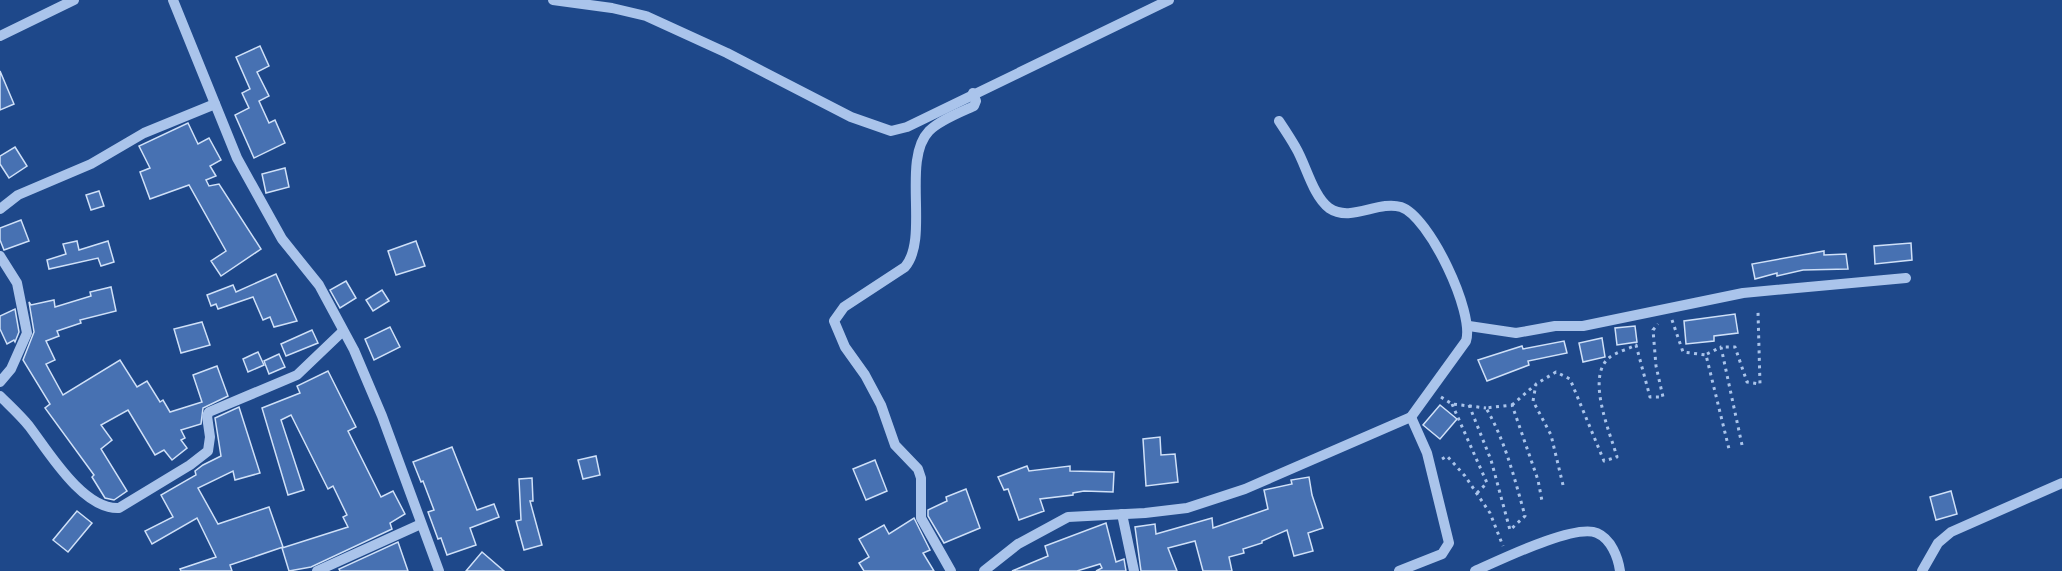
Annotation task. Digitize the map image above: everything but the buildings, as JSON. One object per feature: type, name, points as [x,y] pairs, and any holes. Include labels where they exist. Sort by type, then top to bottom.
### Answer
[{"type":"street","points":[[0,36],[74,0]]},
{"type":"street","points":[[173,0],[237,158],[282,239],[319,285],[342,332],[354,350],[382,416],[439,571]]},
{"type":"street","points":[[553,0],[612,8],[646,16],[727,53],[852,117],[886,130],[907,127],[973,93],[1169,0]]},
{"type":"street","points":[[951,571],[921,518],[921,478],[918,469],[895,445],[880,405],[865,375],[845,347],[834,321],[844,307],[905,267],[911,260],[915,247],[915,178],[922,142],[934,126],[974,106],[976,101],[973,93]]},
{"type":"street","points":[[0,209],[18,195],[91,164],[144,133],[215,104]]},
{"type":"street","points":[[984,571],[1018,544],[1068,517],[1187,508],[1245,489],[1411,417],[1466,341],[1469,326],[1460,295],[1449,270],[1427,232],[1410,213],[1399,206],[1353,213],[1330,208],[1319,195],[1296,147],[1279,121]]},
{"type":"street","points":[[0,256],[17,284],[27,333],[11,369],[0,382]]},
{"type":"street","points":[[1469,326],[1516,333],[1555,326],[1583,327],[1743,293],[1906,278]]},
{"type":"street","points":[[0,396],[26,423],[67,477],[90,497],[113,508],[119,508],[190,465],[208,451],[210,444],[207,416],[210,412],[297,375],[342,332]]},
{"type":"street","points":[[1399,571],[1442,554],[1449,543],[1427,453],[1411,417]]},
{"type":"street","points":[[1922,571],[1938,543],[1951,532],[2062,483]]},
{"type":"street","points":[[1122,514],[1134,571]]},
{"type":"street","points":[[317,571],[421,524]]},
{"type":"street","points":[[1475,571],[1508,556],[1581,530],[1596,532],[1607,540],[1616,554],[1620,571]]},
{"type":"path","points":[[1666,320],[1672,320],[1683,352],[1707,354],[1721,347],[1735,346],[1747,382],[1760,384],[1758,312]]},
{"type":"path","points":[[1430,391],[1452,404],[1486,408],[1512,405],[1536,384],[1556,372],[1570,379],[1604,461],[1617,457],[1597,384],[1603,364],[1611,356],[1636,345],[1650,398],[1663,397],[1656,366],[1653,330],[1660,321]]},
{"type":"path","points":[[1721,347],[1742,445]]},
{"type":"path","points":[[1707,354],[1729,449]]},
{"type":"path","points":[[1536,384],[1533,402],[1551,435],[1563,485]]},
{"type":"path","points":[[1452,404],[1487,483],[1477,493]]},
{"type":"path","points":[[1469,405],[1491,460],[1510,530],[1525,516],[1514,478],[1493,420],[1486,408]]},
{"type":"path","points":[[1512,405],[1538,480],[1542,501]]},
{"type":"path","points":[[1435,461],[1448,456],[1477,493],[1490,513],[1508,556]]}]
